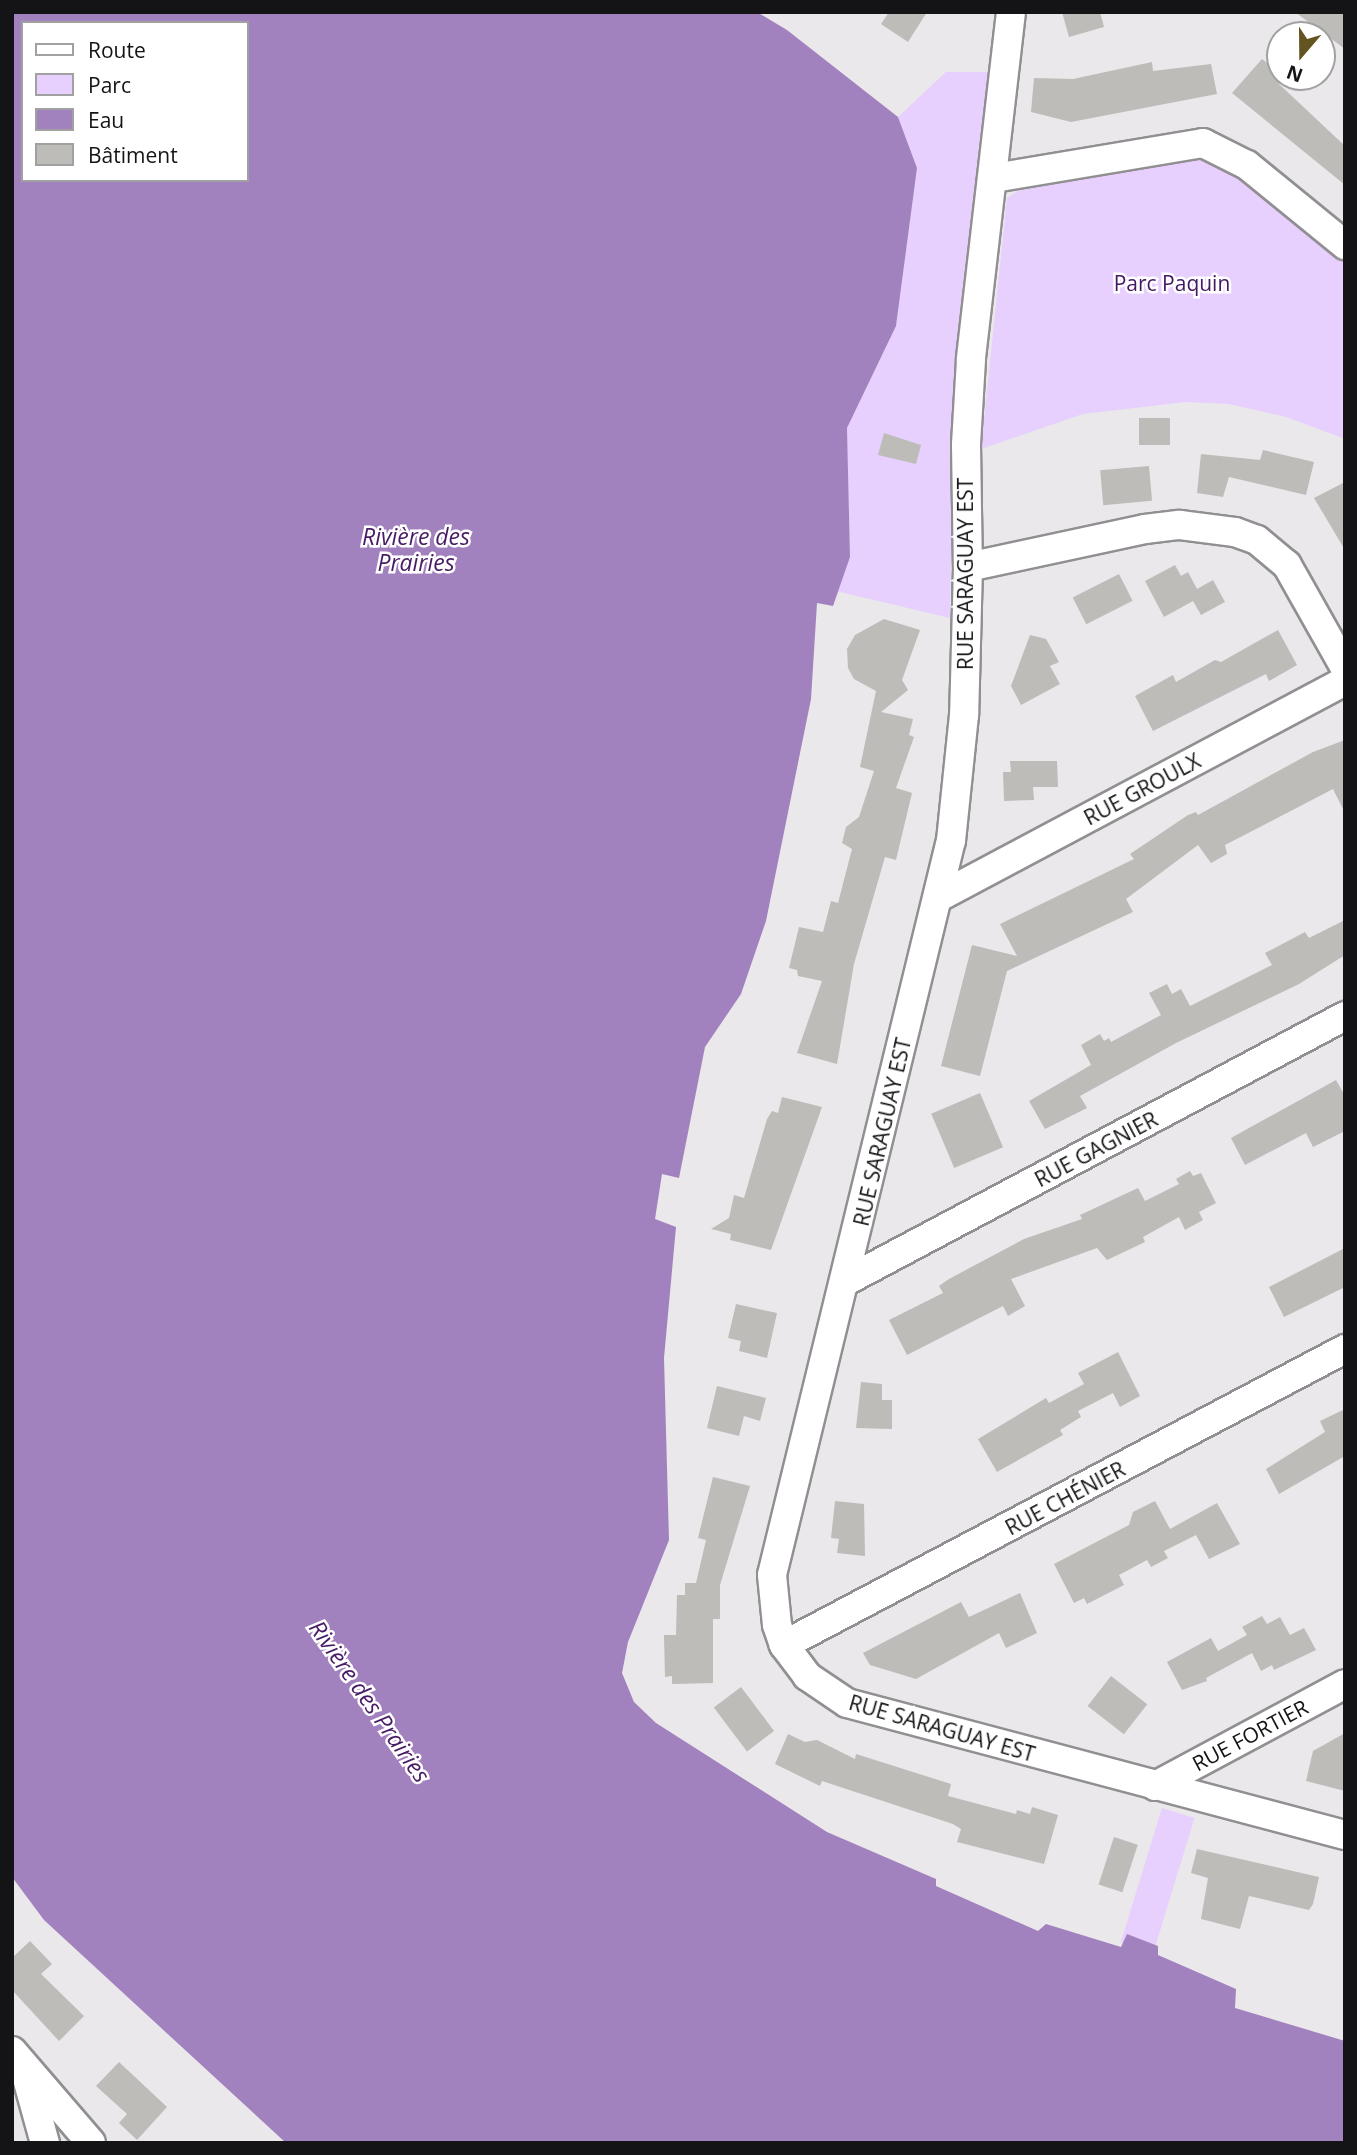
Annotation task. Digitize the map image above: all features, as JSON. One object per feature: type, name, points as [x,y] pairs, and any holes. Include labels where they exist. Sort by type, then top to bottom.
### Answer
[{"type":"street","name":"RUE SARAGUAY EST","points":[[1011,12],[965,445],[968,567],[961,772],[939,897],[772,1575],[774,1612],[784,1645],[822,1690],[847,1703],[1345,1836]]},
{"type":"street","points":[[994,178],[1203,143],[1247,165],[1345,246]]},
{"type":"street","points":[[968,567],[1145,529],[1180,525],[1235,532],[1256,540],[1287,565],[1345,668]]},
{"type":"street","name":"RUE GROULX","points":[[939,897],[1345,681]]},
{"type":"street","name":"RUE GAGNIER","points":[[846,1282],[1345,1016]]},
{"type":"street","name":"RUE CHÉNIER","points":[[784,1645],[1345,1349]]},
{"type":"street","name":"RUE FORTIER","points":[[1155,1786],[1345,1684]]},
{"type":"street","points":[[18,2058],[45,2143]]},
{"type":"street","points":[[18,2058],[91,2143]]},
{"type":"green space","points":[[946,72],[989,72],[983,187],[953,419],[950,618],[836,591],[850,557],[847,428],[896,326],[917,168],[898,117]]},
{"type":"green space","name":"Parc Paquin","points":[[1183,158],[1207,159],[1223,166],[1345,264],[1345,439],[1286,417],[1229,404],[1186,402],[1083,414],[981,449],[1007,198],[1018,191]]},
{"type":"green space","points":[[1162,1808],[1195,1818],[1153,1953],[1121,1943]]},
{"type":"water","name":"Rivière des Prairies","points":[[12,12],[757,12],[787,30],[898,117],[917,168],[896,326],[847,428],[850,557],[833,606],[817,603],[811,699],[766,921],[741,994],[705,1047],[679,1178],[662,1174],[655,1219],[676,1227],[664,1358],[669,1540],[628,1642],[622,1673],[634,1702],[656,1723],[827,1832],[936,1879],[936,1886],[1038,1931],[1046,1924],[1121,1947],[1127,1934],[1158,1946],[1158,1955],[1236,1989],[1235,2008],[1345,2041],[1345,2143],[286,2143],[44,1920],[12,1877]]},
{"type":"building","points":[[889,12],[927,12],[908,42],[881,24]]},
{"type":"building","points":[[1062,12],[1100,12],[1104,27],[1069,37]]},
{"type":"building","points":[[1295,12],[1345,12],[1345,49],[1336,42],[1336,21],[1307,21]]},
{"type":"building","points":[[1262,59],[1266,62],[1266,91],[1286,91],[1345,146],[1345,185],[1232,93]]},
{"type":"building","points":[[1152,62],[1153,71],[1211,64],[1217,94],[1071,122],[1031,112],[1034,78],[1073,79]]},
{"type":"building","points":[[1139,418],[1170,418],[1170,445],[1139,445]]},
{"type":"building","points":[[884,433],[921,445],[916,464],[878,455]]},
{"type":"building","points":[[1263,450],[1314,462],[1306,495],[1229,477],[1223,497],[1197,493],[1201,454],[1260,460]]},
{"type":"building","points":[[1149,466],[1152,501],[1103,505],[1100,470]]},
{"type":"building","points":[[1345,482],[1345,550],[1314,498]]},
{"type":"building","points":[[1175,565],[1181,576],[1188,572],[1197,589],[1213,580],[1225,602],[1201,615],[1193,601],[1164,617],[1145,581]]},
{"type":"building","points":[[1119,574],[1133,601],[1086,624],[1073,598]]},
{"type":"building","points":[[884,619],[920,630],[902,680],[908,690],[881,712],[913,719],[909,735],[914,737],[896,788],[912,793],[896,860],[885,857],[854,964],[837,1064],[797,1053],[822,981],[798,976],[797,970],[789,968],[799,927],[823,932],[831,901],[838,903],[852,849],[842,843],[846,827],[859,817],[874,771],[860,767],[876,691],[854,679],[848,668],[847,649],[855,635]]},
{"type":"building","points":[[1278,630],[1297,665],[1269,681],[1266,674],[1153,731],[1135,696],[1173,675],[1176,682],[1215,660],[1221,662]]},
{"type":"building","points":[[1030,635],[1046,639],[1059,662],[1050,666],[1060,684],[1021,705],[1011,686]]},
{"type":"building","points":[[1345,740],[1345,813],[1333,789],[1225,845],[1227,854],[1211,863],[1198,845],[1126,899],[1133,912],[1007,971],[980,1076],[941,1066],[972,945],[1017,956],[1000,924],[1134,859],[1130,854],[1188,815],[1196,812],[1198,815],[1313,752]]},
{"type":"building","points":[[1010,761],[1057,761],[1058,787],[1033,787],[1034,800],[1004,801],[1003,772],[1011,772]]},
{"type":"building","points":[[1345,920],[1345,955],[1299,984],[1176,1043],[1080,1096],[1087,1108],[1045,1129],[1029,1101],[1091,1065],[1081,1045],[1100,1034],[1104,1041],[1109,1038],[1111,1042],[1161,1015],[1149,993],[1167,984],[1172,994],[1181,989],[1190,1006],[1272,965],[1265,953],[1305,932],[1309,938]]},
{"type":"building","points":[[1336,1080],[1345,1096],[1345,1131],[1313,1147],[1306,1133],[1245,1165],[1231,1138]]},
{"type":"building","points":[[980,1093],[1003,1147],[954,1168],[931,1114]]},
{"type":"building","points":[[782,1097],[822,1107],[771,1250],[730,1240],[731,1234],[711,1229],[729,1218],[734,1195],[744,1198],[767,1119],[772,1111],[778,1113]]},
{"type":"building","points":[[1190,1171],[1193,1176],[1201,1173],[1216,1203],[1199,1212],[1203,1220],[1185,1230],[1179,1217],[1143,1237],[1145,1242],[1107,1260],[1097,1248],[1011,1279],[1025,1306],[1008,1316],[1003,1306],[907,1355],[889,1320],[943,1293],[939,1286],[949,1279],[1024,1239],[1082,1219],[1080,1215],[1138,1188],[1145,1201],[1179,1184],[1176,1179]]},
{"type":"building","points":[[1345,1248],[1345,1287],[1284,1317],[1269,1287]]},
{"type":"building","points":[[736,1304],[777,1313],[767,1358],[739,1351],[741,1341],[728,1338]]},
{"type":"building","points":[[1118,1352],[1140,1396],[1120,1407],[1113,1393],[1078,1411],[1081,1417],[1060,1430],[1063,1435],[997,1472],[978,1439],[1046,1398],[1049,1403],[1084,1384],[1078,1373]]},
{"type":"building","points":[[861,1382],[882,1384],[882,1400],[892,1400],[892,1429],[856,1428]]},
{"type":"building","points":[[717,1386],[766,1398],[760,1421],[744,1416],[739,1436],[707,1428]]},
{"type":"building","points":[[1345,1409],[1345,1456],[1279,1494],[1266,1469],[1325,1432],[1320,1421]]},
{"type":"building","points":[[713,1477],[750,1486],[720,1585],[720,1619],[713,1619],[713,1683],[672,1684],[672,1676],[665,1677],[664,1635],[676,1635],[677,1595],[685,1595],[685,1583],[696,1583],[706,1540],[698,1538]]},
{"type":"building","points":[[835,1501],[864,1504],[865,1556],[837,1553],[839,1539],[831,1538]]},
{"type":"building","points":[[1155,1501],[1170,1529],[1217,1503],[1240,1544],[1209,1559],[1196,1535],[1164,1551],[1168,1558],[1151,1567],[1147,1560],[1119,1575],[1124,1585],[1087,1604],[1084,1598],[1074,1603],[1054,1564],[1129,1525],[1133,1512]]},
{"type":"building","points":[[1020,1593],[1037,1633],[1006,1648],[999,1633],[916,1679],[870,1665],[863,1653],[961,1602],[969,1617]]},
{"type":"building","points":[[1262,1616],[1267,1624],[1280,1617],[1290,1635],[1304,1628],[1316,1650],[1274,1670],[1272,1665],[1261,1671],[1252,1653],[1206,1678],[1207,1681],[1182,1690],[1167,1662],[1211,1638],[1218,1651],[1247,1635],[1242,1627]]},
{"type":"building","points":[[1111,1676],[1147,1704],[1124,1734],[1088,1706]]},
{"type":"building","points":[[741,1687],[774,1731],[747,1751],[714,1707]]},
{"type":"building","points":[[1345,1733],[1345,1791],[1306,1781],[1313,1751]]},
{"type":"building","points":[[788,1734],[805,1742],[817,1740],[855,1759],[856,1754],[951,1784],[948,1796],[1016,1814],[1017,1810],[1030,1814],[1032,1807],[1058,1815],[1044,1864],[957,1842],[961,1829],[953,1824],[822,1781],[820,1786],[775,1764]]},
{"type":"building","points":[[1114,1837],[1138,1845],[1122,1892],[1099,1885]]},
{"type":"building","points":[[1197,1849],[1319,1877],[1313,1904],[1309,1910],[1249,1896],[1240,1929],[1201,1919],[1208,1878],[1191,1873]]},
{"type":"building","points":[[30,1941],[52,1964],[41,1974],[84,2016],[59,2041],[12,1990],[12,1958]]},
{"type":"building","points":[[119,2062],[167,2107],[137,2140],[119,2123],[127,2114],[96,2086]]}]
